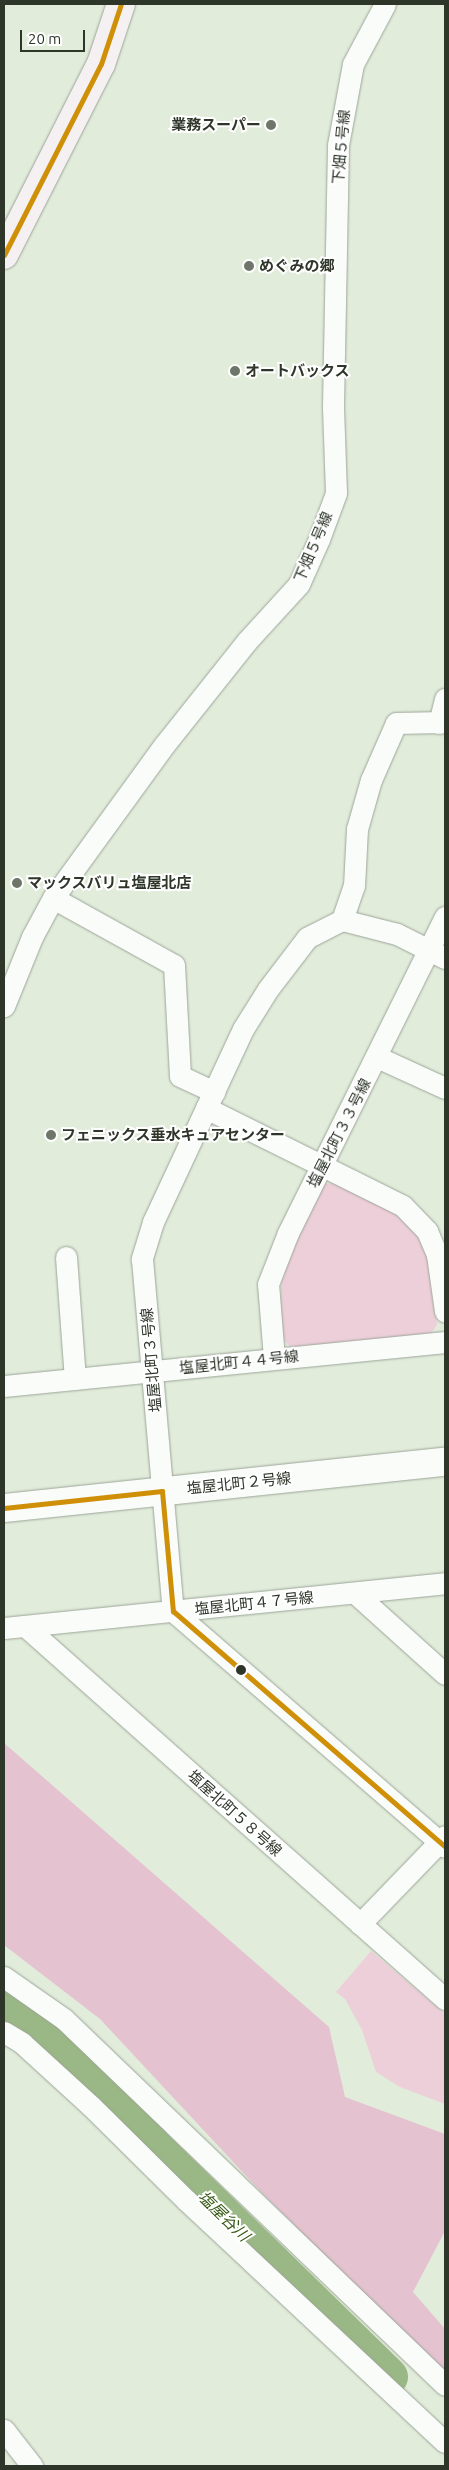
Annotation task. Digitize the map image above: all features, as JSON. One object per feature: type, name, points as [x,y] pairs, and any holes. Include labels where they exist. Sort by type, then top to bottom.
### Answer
[{"type":"main road","points":[[4,255],[101,64],[121,4]]},
{"type":"street","name":"下畑５号線","points":[[4,1006],[32,937],[53,898],[165,744],[247,641],[299,584],[336,493],[333,406],[338,145],[353,64],[385,4]]},
{"type":"street","points":[[437,954],[397,934],[342,920],[354,886],[357,829],[371,780],[396,723],[442,723],[445,699]]},
{"type":"street","points":[[53,898],[174,965],[180,1076],[210,1100],[322,1166],[403,1206],[427,1231],[437,1255],[445,1311]]},
{"type":"street","name":"塩屋北町３３号線","points":[[274,1358],[268,1284],[288,1233],[377,1057],[437,954],[445,916]]},
{"type":"street","name":"塩屋北町３号線","points":[[173,1611],[142,1259],[153,1222],[243,1029],[268,989],[307,938],[342,920]]},
{"type":"street","points":[[377,1057],[445,1088]]},
{"type":"street","points":[[66,1257],[75,1379]]},
{"type":"street","name":"塩屋北町４４号線","points":[[4,1386],[445,1342]]},
{"type":"street","name":"塩屋北町２号線","points":[[4,1508],[445,1462]]},
{"type":"street","name":"塩屋北町４７号線","points":[[4,1628],[445,1583]]},
{"type":"street","points":[[355,1593],[445,1674]]},
{"type":"street","points":[[173,1611],[443,1842],[360,1924]]},
{"type":"street","name":"塩屋北町５８号線","points":[[25,1626],[445,1999]]},
{"type":"street","points":[[4,1976],[64,2018],[445,2385]]},
{"type":"street","points":[[4,2032],[22,2043],[91,2106],[186,2200],[445,2442]]},
{"type":"street","points":[[4,2430],[32,2466]]},
{"type":"shaded area","points":[[338,1183],[397,1215],[419,1233],[432,1267],[437,1325],[429,1336],[291,1347],[281,1338],[281,1286],[290,1251],[325,1184]]},
{"type":"shaded area","points":[[4,1743],[329,2027],[345,2097],[445,2134],[445,2231],[413,2292],[445,2329],[445,2376],[264,2195],[100,2019],[4,1945]]},
{"type":"shaded area","points":[[371,1951],[445,2014],[445,2104],[400,2087],[376,2072],[362,2030],[345,1999],[336,1992]]},
{"type":"waterway","name":"塩屋谷川","points":[[4,2000],[64,2044],[154,2148],[388,2376]]},
{"type":"transit line","points":[[4,255],[101,64],[121,4]]},
{"type":"transit line","points":[[4,1508],[162,1491],[173,1611],[445,1847]]},
{"type":"place","name":"業務スーパー","points":[[271,125]]},
{"type":"place","name":"めぐみの郷","points":[[249,266]]},
{"type":"place","name":"オートバックス","points":[[235,371]]},
{"type":"place","name":"マックスバリュ塩屋北店","points":[[17,883]]},
{"type":"place","name":"フェニックス垂水キュアセンター","points":[[51,1135]]}]
